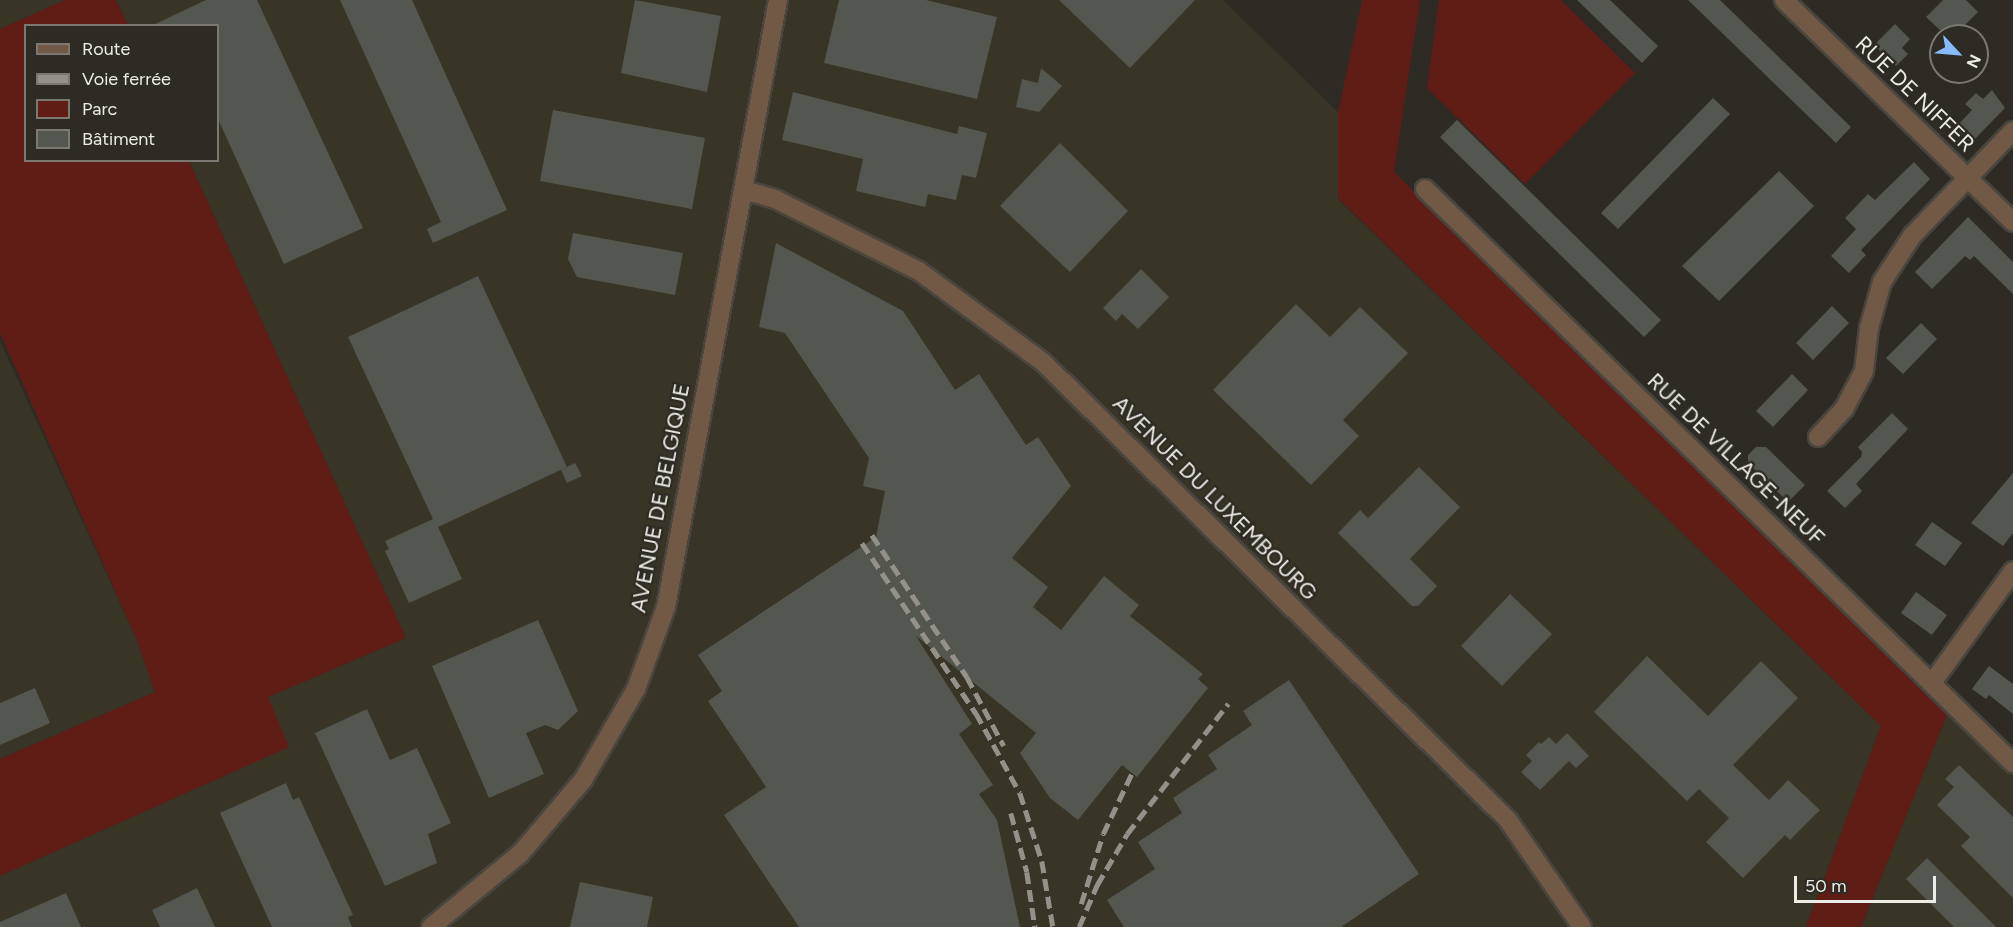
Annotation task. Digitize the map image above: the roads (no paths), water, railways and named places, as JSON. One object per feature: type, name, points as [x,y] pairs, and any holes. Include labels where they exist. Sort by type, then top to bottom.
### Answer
[{"type":"street","name":"AVENUE DE BELGIQUE","points":[[431,927],[520,854],[583,780],[636,689],[666,607],[778,0]]},
{"type":"street","name":"RUE DE NIFFER","points":[[1784,0],[2013,222]]},
{"type":"street","points":[[1818,437],[1844,409],[1864,371],[1869,328],[1882,282],[1912,236],[2013,131]]},
{"type":"street","name":"RUE DE VILLAGE-NEUF","points":[[1425,189],[2013,763]]},
{"type":"street","name":"AVENUE DU LUXEMBOURG","points":[[744,190],[775,199],[919,271],[1043,362],[1508,820],[1582,927]]},
{"type":"street","points":[[1932,683],[2013,571]]},
{"type":"railway","points":[[872,535],[967,677],[1004,746]]},
{"type":"railway","points":[[862,543],[976,713],[1020,793],[1042,861],[1053,927]]},
{"type":"railway","points":[[1079,927],[1097,885],[1127,834],[1228,704]]},
{"type":"railway","points":[[1081,904],[1103,834],[1132,773]]},
{"type":"railway","points":[[1011,813],[1027,872],[1035,927]]}]
